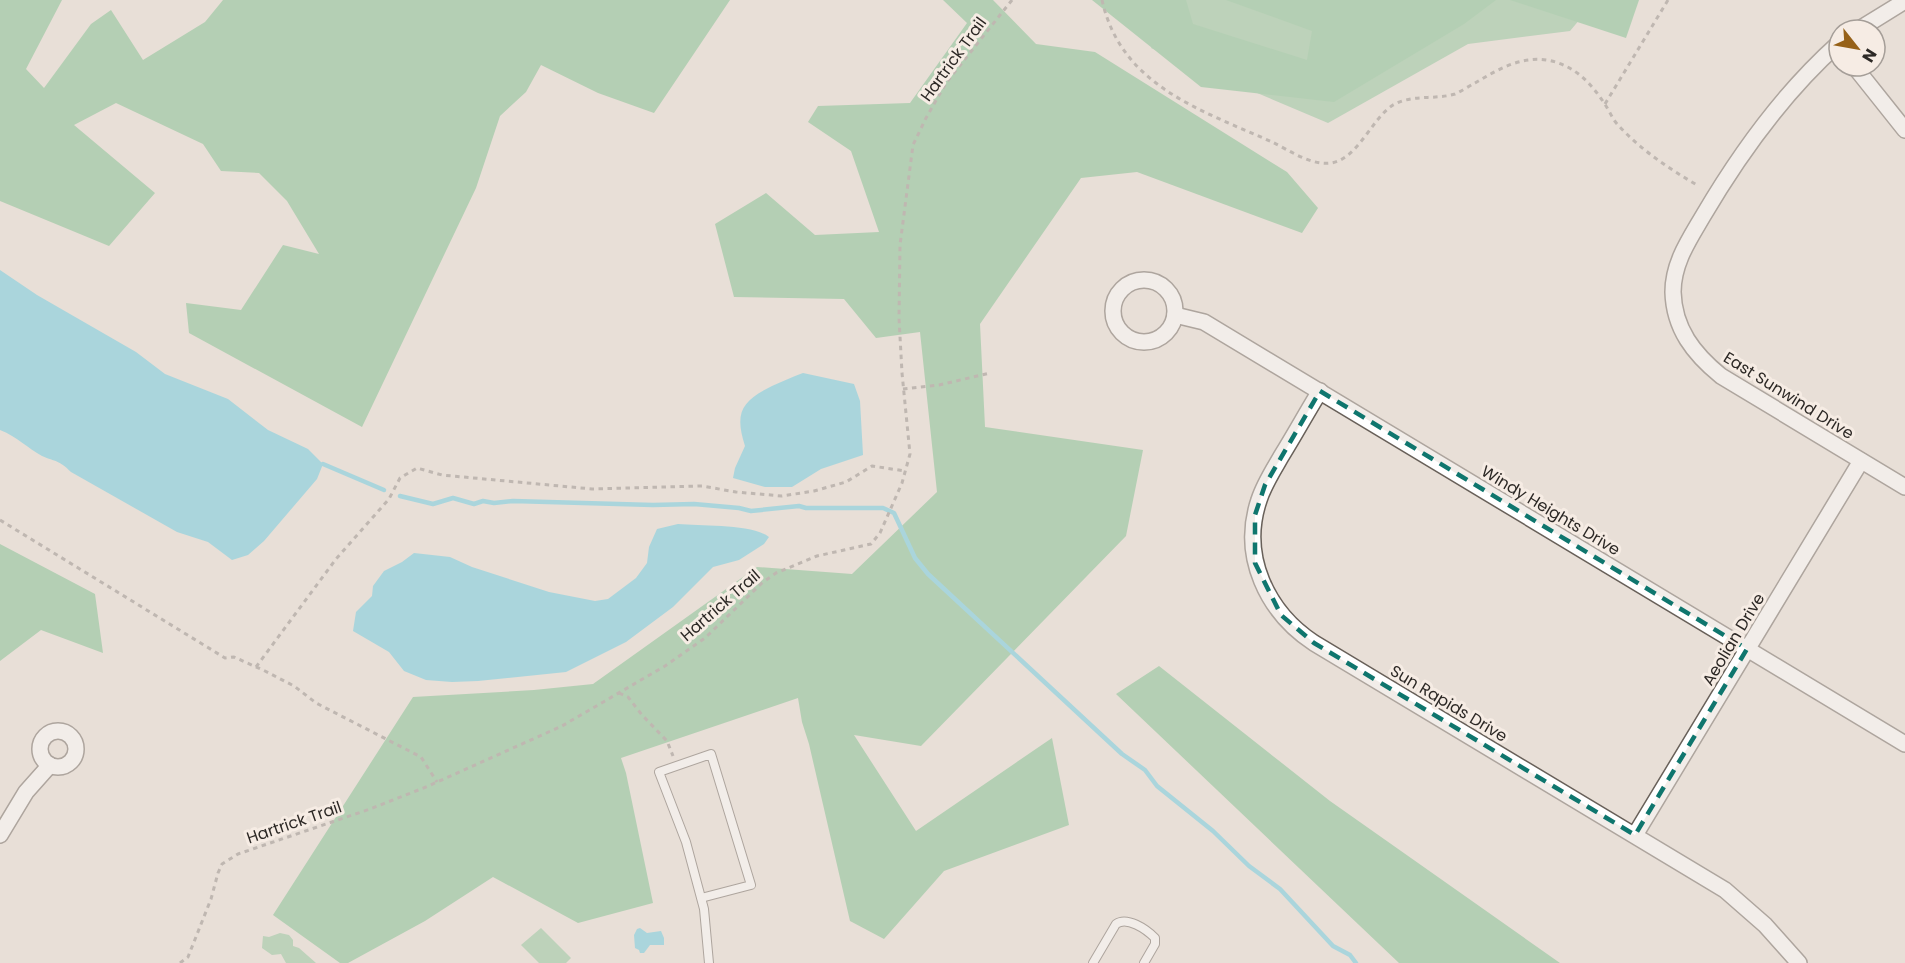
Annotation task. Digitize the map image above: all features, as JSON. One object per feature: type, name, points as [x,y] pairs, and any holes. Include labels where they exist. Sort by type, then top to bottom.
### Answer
[{"type":"street","points":[[1877,18],[1905,1]]},
{"type":"street","name":"East Sunwind Drive","points":[[1827,56],[1789,95],[1731,170],[1683,250],[1674,276],[1674,304],[1681,329],[1693,351],[1721,376],[1905,487]]},
{"type":"street","points":[[1864,78],[1905,130]]},
{"type":"street","points":[[1140,279],[1148,279],[1163,286],[1169,292],[1173,299],[1175,315],[1169,330],[1163,336],[1148,342],[1140,342],[1125,336],[1119,330],[1113,315],[1113,306],[1115,298],[1125,286],[1140,279]]},
{"type":"street","name":"Windy Heights Drive","points":[[1175,315],[1204,322],[1905,744]]},
{"type":"street","name":"Sun Rapids Drive","points":[[1320,392],[1265,485],[1255,515],[1253,547],[1255,563],[1273,604],[1291,626],[1302,635],[1725,890],[1765,925],[1799,963]]},
{"type":"street","name":"Aeolian Drive","points":[[1635,835],[1861,461]]},
{"type":"street","points":[[0,835],[26,792],[50,765]]},
{"type":"lane","points":[[701,898],[751,885],[711,754],[660,772],[686,842],[701,898],[710,963]]},
{"type":"lane","points":[[1094,963],[1116,924],[1126,921],[1155,938],[1155,944],[1144,963]]},
{"type":"path","name":"Hartrick Trail","points":[[180,963],[188,957],[222,864],[252,848],[370,809],[437,782],[562,726],[665,666],[705,638],[762,583],[776,573],[817,556],[871,544],[880,533],[902,483],[910,454],[899,318],[900,245],[914,146],[926,118],[946,83],[1012,0]]},
{"type":"path","points":[[1102,0],[1115,37],[1139,70],[1159,88],[1230,126],[1272,142],[1300,156],[1332,163],[1344,158],[1387,110],[1403,100],[1457,93],[1499,68],[1519,61],[1546,60],[1570,68],[1588,81],[1616,123],[1644,151],[1697,185]]},
{"type":"path","points":[[1605,105],[1668,0]]},
{"type":"path","points":[[903,389],[939,385],[990,373]]},
{"type":"path","points":[[255,667],[336,559],[389,499],[400,478],[417,468],[442,475],[592,489],[702,486],[782,496],[814,491],[846,482],[872,466],[905,471]]},
{"type":"path","points":[[0,520],[225,658],[234,657],[294,686],[316,703],[421,757],[437,782]]},
{"type":"path","points":[[619,693],[628,697],[667,741],[677,766]]},
{"type":"highlighted area","points":[[1320,391],[1747,649],[1635,835],[1314,643],[1281,615],[1255,563],[1255,515],[1265,485]]},
{"type":"green space","points":[[0,0],[62,0],[26,69],[44,88],[91,24],[111,10],[143,60],[205,22],[223,0],[730,0],[654,113],[598,93],[541,65],[526,92],[500,116],[476,188],[362,427],[189,333],[186,303],[241,310],[283,245],[319,254],[287,201],[259,173],[221,171],[203,144],[116,103],[74,125],[155,193],[109,246],[0,201]]},
{"type":"green space","points":[[943,0],[993,0],[1036,44],[1095,52],[1287,172],[1318,208],[1302,233],[1137,172],[1081,178],[980,324],[985,427],[1143,450],[1126,536],[921,746],[854,735],[916,831],[1052,738],[1069,825],[944,871],[884,939],[850,921],[798,698],[621,758],[653,903],[578,923],[493,877],[425,921],[348,963],[340,963],[273,915],[413,697],[593,684],[757,567],[852,574],[937,492],[920,332],[876,338],[844,299],[734,297],[715,224],[766,193],[815,235],[879,232],[851,151],[808,122],[818,106],[910,103],[967,23]]},
{"type":"green space","points":[[1092,0],[1186,0],[1193,24],[1307,60],[1312,31],[1226,0],[1496,0],[1464,24],[1334,102],[1201,87]]},
{"type":"green space","points":[[1184,0],[1596,0],[1570,31],[1468,44],[1328,123],[1151,48]]},
{"type":"green space","points":[[1510,0],[1639,0],[1626,38]]},
{"type":"green space","points":[[0,544],[95,594],[103,653],[41,630],[0,661]]},
{"type":"green space","points":[[1159,666],[1330,801],[1560,963],[1399,963],[1116,694]]},
{"type":"green space","points":[[541,928],[571,958],[566,963],[539,963],[521,945]]},
{"type":"green space","points":[[280,933],[289,935],[293,940],[293,946],[299,948],[316,963],[286,963],[281,954],[272,955],[262,948],[263,936],[269,937]]},
{"type":"water","points":[[0,270],[37,295],[136,352],[165,374],[228,399],[268,430],[308,449],[323,464],[317,479],[264,541],[248,555],[232,560],[208,542],[177,532],[0,430]]},
{"type":"water","points":[[803,373],[854,384],[860,401],[863,455],[821,469],[792,487],[765,487],[733,478],[745,446],[740,424],[743,409],[747,403],[762,391]]},
{"type":"water","points":[[678,524],[726,526],[751,530],[769,537],[764,544],[739,560],[713,567],[673,607],[626,642],[566,672],[478,681],[426,680],[404,671],[389,652],[353,631],[356,612],[372,596],[373,586],[384,571],[414,553],[450,557],[472,567],[549,592],[595,601],[608,599],[636,578],[647,563],[649,547],[657,529]]},
{"type":"water","points":[[640,928],[647,933],[661,931],[664,945],[650,945],[644,953],[640,953],[635,948],[634,935]]},
{"type":"waterway","points":[[323,464],[384,490]]},
{"type":"waterway","points":[[400,496],[433,504],[453,498],[474,504],[483,501],[494,503],[513,501],[694,504],[751,511],[799,506],[806,508],[883,508],[894,513],[915,558],[928,574],[1122,754],[1145,770],[1157,786],[1213,831],[1249,866],[1280,889],[1333,946],[1350,955],[1356,963]]}]
